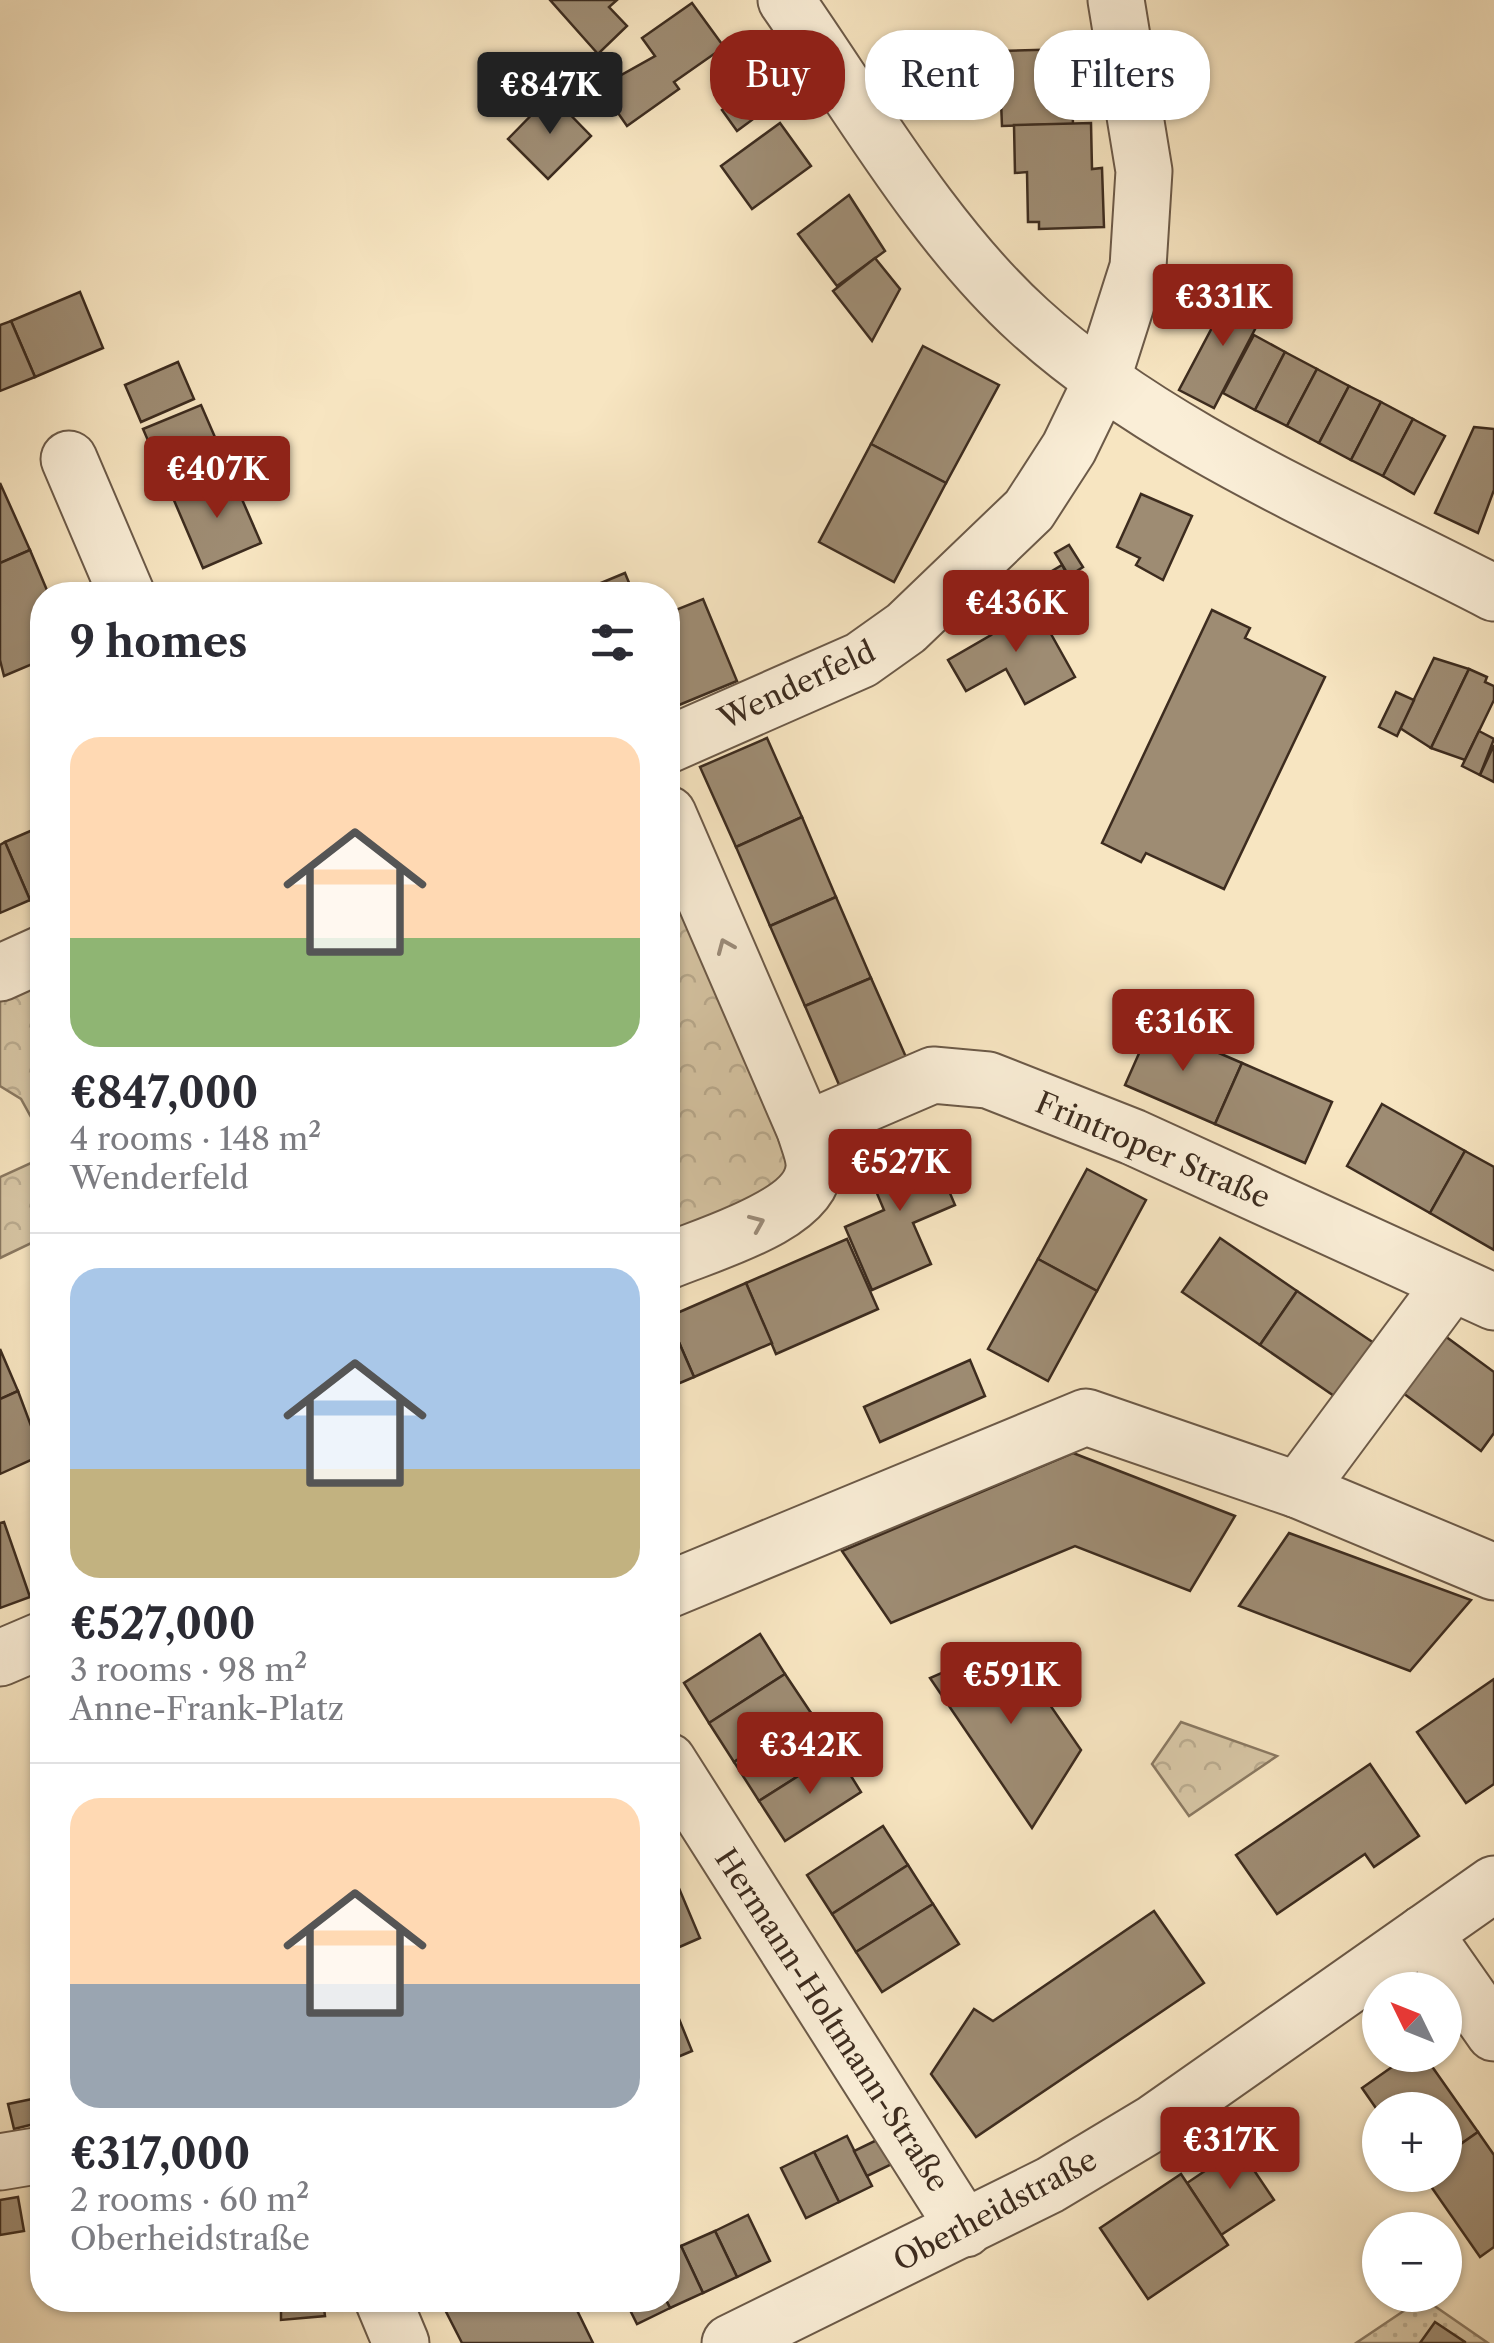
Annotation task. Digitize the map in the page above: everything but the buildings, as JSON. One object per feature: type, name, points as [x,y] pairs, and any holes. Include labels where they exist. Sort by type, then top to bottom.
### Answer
[{"type":"street","points":[[786,0],[978,268],[1028,321],[1102,380],[1168,424],[1494,592]]},
{"type":"street","name":"Wenderfeld","points":[[680,740],[861,660],[906,628],[1029,510],[1069,448],[1102,380],[1138,267],[1144,171],[1116,0]]},
{"type":"street","points":[[68,460],[121,582]]},
{"type":"street","points":[[680,842],[804,1130],[815,1166],[807,1194],[788,1210],[680,1256]]},
{"type":"street","points":[[0,973],[30,959]]},
{"type":"street","name":"Frintroper Straße","points":[[804,1130],[934,1075],[988,1080],[1133,1138],[1472,1293]]},
{"type":"street","points":[[1298,1490],[1472,1293]]},
{"type":"street","points":[[680,1585],[1086,1417],[1298,1490],[1494,1572]]},
{"type":"street","points":[[0,1658],[30,1645]]},
{"type":"street","name":"Hermann-Holtmann-Straße","points":[[680,1780],[965,2229]]},
{"type":"street","name":"Oberheidstraße","points":[[730,2343],[1050,2185],[1155,2122],[1494,1884]]},
{"type":"street","points":[[1424,1933],[1494,2033]]},
{"type":"street","points":[[0,2162],[30,2157]]},
{"type":"street","points":[[388,2312],[400,2343]]},
{"type":"green space","points":[[680,898],[793,1162],[791,1183],[680,1231]]},
{"type":"green space","points":[[30,979],[30,1115],[21,1099],[0,1086],[0,993]]},
{"type":"green space","points":[[30,1163],[30,1244],[0,1258],[0,1177]]},
{"type":"green space","points":[[1181,1722],[1277,1756],[1189,1816],[1152,1764]]},
{"type":"green space","points":[[1402,2312],[1443,2312],[1488,2343],[1356,2343]]}]
